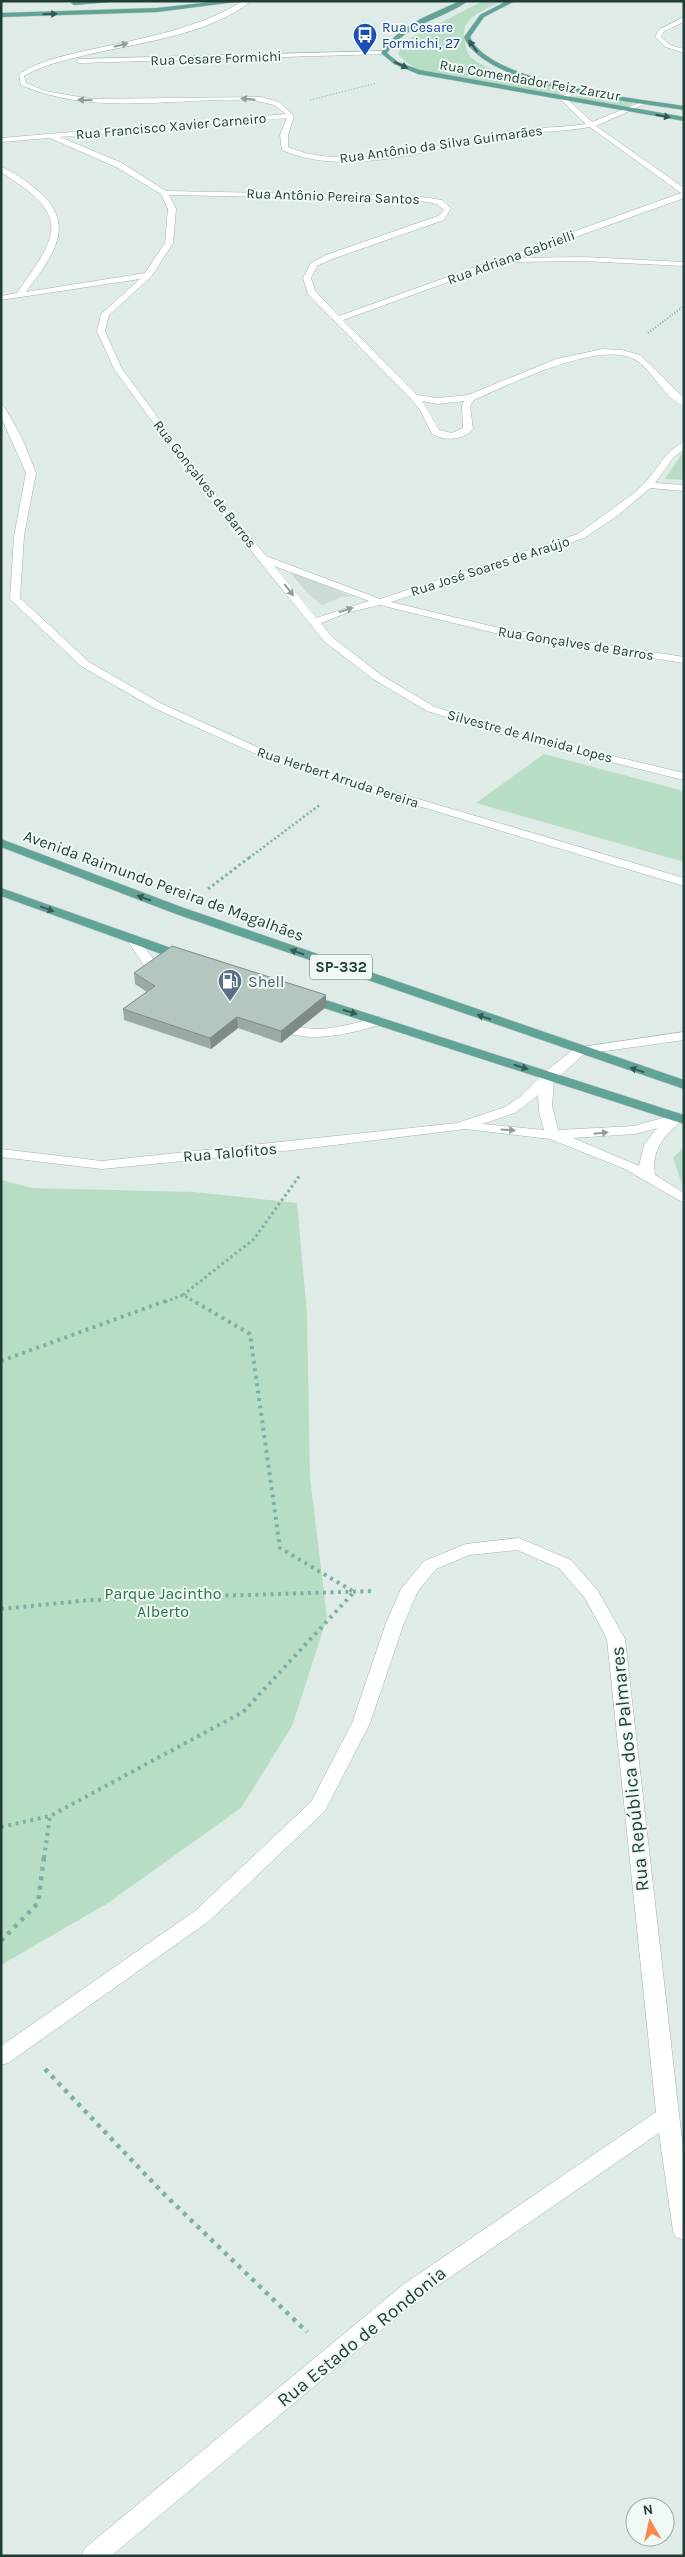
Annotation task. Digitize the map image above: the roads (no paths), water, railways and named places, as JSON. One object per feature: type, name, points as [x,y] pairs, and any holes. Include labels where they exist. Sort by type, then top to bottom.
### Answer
[{"type":"main road","points":[[68,3],[120,1]]},
{"type":"main road","points":[[1,15],[157,10],[240,1]]},
{"type":"main road","points":[[384,53],[389,44],[418,23],[465,1]]},
{"type":"main road","name":"Rua Comendador Feiz Zarzur","points":[[512,1],[482,16],[467,37],[474,50],[490,62],[514,73],[578,90],[684,108]]},
{"type":"main road","name":"Rua Comendador Feiz Zarzur","points":[[384,53],[396,64],[418,72],[684,119]]},
{"type":"main road","name":"Avenida Raimundo Pereira de Magalhães","points":[[1,843],[180,911],[684,1085]]},
{"type":"main road","points":[[1,892],[199,962]]},
{"type":"main road","name":"SP-332","points":[[294,993],[682,1117]]},
{"type":"street","points":[[248,1],[233,11],[182,30],[47,62],[21,75],[23,84],[48,96],[78,100],[241,98],[283,106],[291,116]]},
{"type":"street","points":[[684,19],[662,30],[658,37],[668,46],[684,51]]},
{"type":"street","name":"Rua Cesare Formichi","points":[[47,62],[384,53]]},
{"type":"street","points":[[578,90],[562,98],[591,125],[684,193]]},
{"type":"street","points":[[591,125],[646,102]]},
{"type":"street","name":"Rua Antônio da Silva Guimarães","points":[[291,116],[284,135],[285,148],[293,155],[326,160],[359,159],[511,133],[591,125]]},
{"type":"street","name":"Rua Francisco Xavier Carneiro","points":[[50,136],[291,116]]},
{"type":"street","points":[[1,140],[50,136],[119,165],[164,193]]},
{"type":"street","points":[[1,169],[48,206],[56,218],[55,235],[49,249],[19,296]]},
{"type":"street","name":"Rua Gonçalves de Barros","points":[[164,193],[172,209],[169,242],[148,275],[124,300],[105,314],[101,331],[118,369],[154,420],[210,494],[265,559],[380,602],[500,631],[684,660]]},
{"type":"street","name":"Rua Antônio Pereira Santos","points":[[164,193],[316,194],[416,198],[440,202],[448,210],[441,218],[329,257],[314,264],[307,278],[311,292],[424,409],[435,432],[448,436],[463,434],[468,430],[466,406],[470,398]]},
{"type":"street","name":"Rua Adriana Gabrielli","points":[[338,319],[684,193]]},
{"type":"street","points":[[500,261],[592,259],[684,264]]},
{"type":"street","points":[[1,298],[148,275]]},
{"type":"street","points":[[414,397],[438,401],[470,398],[559,361],[603,352],[622,353],[637,357],[684,403]]},
{"type":"street","name":"Rua Herbert Arruda Pereira","points":[[1,408],[17,438],[31,473],[19,536],[15,599],[85,664],[158,706],[280,761],[684,882]]},
{"type":"street","name":"Rua José Soares de Araújo","points":[[380,602],[581,536],[614,514],[648,485],[671,455],[684,444]]},
{"type":"street","points":[[648,485],[684,488]]},
{"type":"street","name":"Silvestre de Almeida Lopes","points":[[265,559],[328,639],[377,678],[431,709],[521,736],[684,777]]},
{"type":"street","points":[[314,622],[346,610],[380,602]]},
{"type":"street","points":[[133,940],[154,970]]},
{"type":"street","points":[[295,1032],[319,1034],[348,1030],[379,1021]]},
{"type":"street","points":[[580,1050],[684,1036]]},
{"type":"street","name":"Rua Talofitos","points":[[459,1127],[510,1110],[525,1100],[549,1076],[580,1050]]},
{"type":"street","points":[[549,1076],[544,1090],[544,1106],[553,1134],[589,1134],[636,1130],[682,1117]]},
{"type":"street","points":[[648,1176],[646,1153],[662,1130],[682,1117]]},
{"type":"street","name":"Rua Talofitos","points":[[1,1153],[102,1165],[459,1127],[553,1134],[621,1162],[648,1176],[684,1200]]},
{"type":"street","name":"Rua República dos Palmares","points":[[1,2057],[202,1916],[318,1806],[361,1723],[395,1623],[410,1589],[430,1565],[466,1550],[519,1544],[565,1564],[592,1595],[616,1639],[667,2116],[684,2231]]},
{"type":"street","name":"Rua Estado de Rondonia","points":[[93,2556],[412,2291],[667,2116]]},
{"type":"place","name":"Rua Cesare Formichi, 27","points":[[365,56]]},
{"type":"place","name":"Shell","points":[[230,1002]]},
{"type":"park label","name":"Parque Jacintho Alberto","points":[[163,1602]]}]
